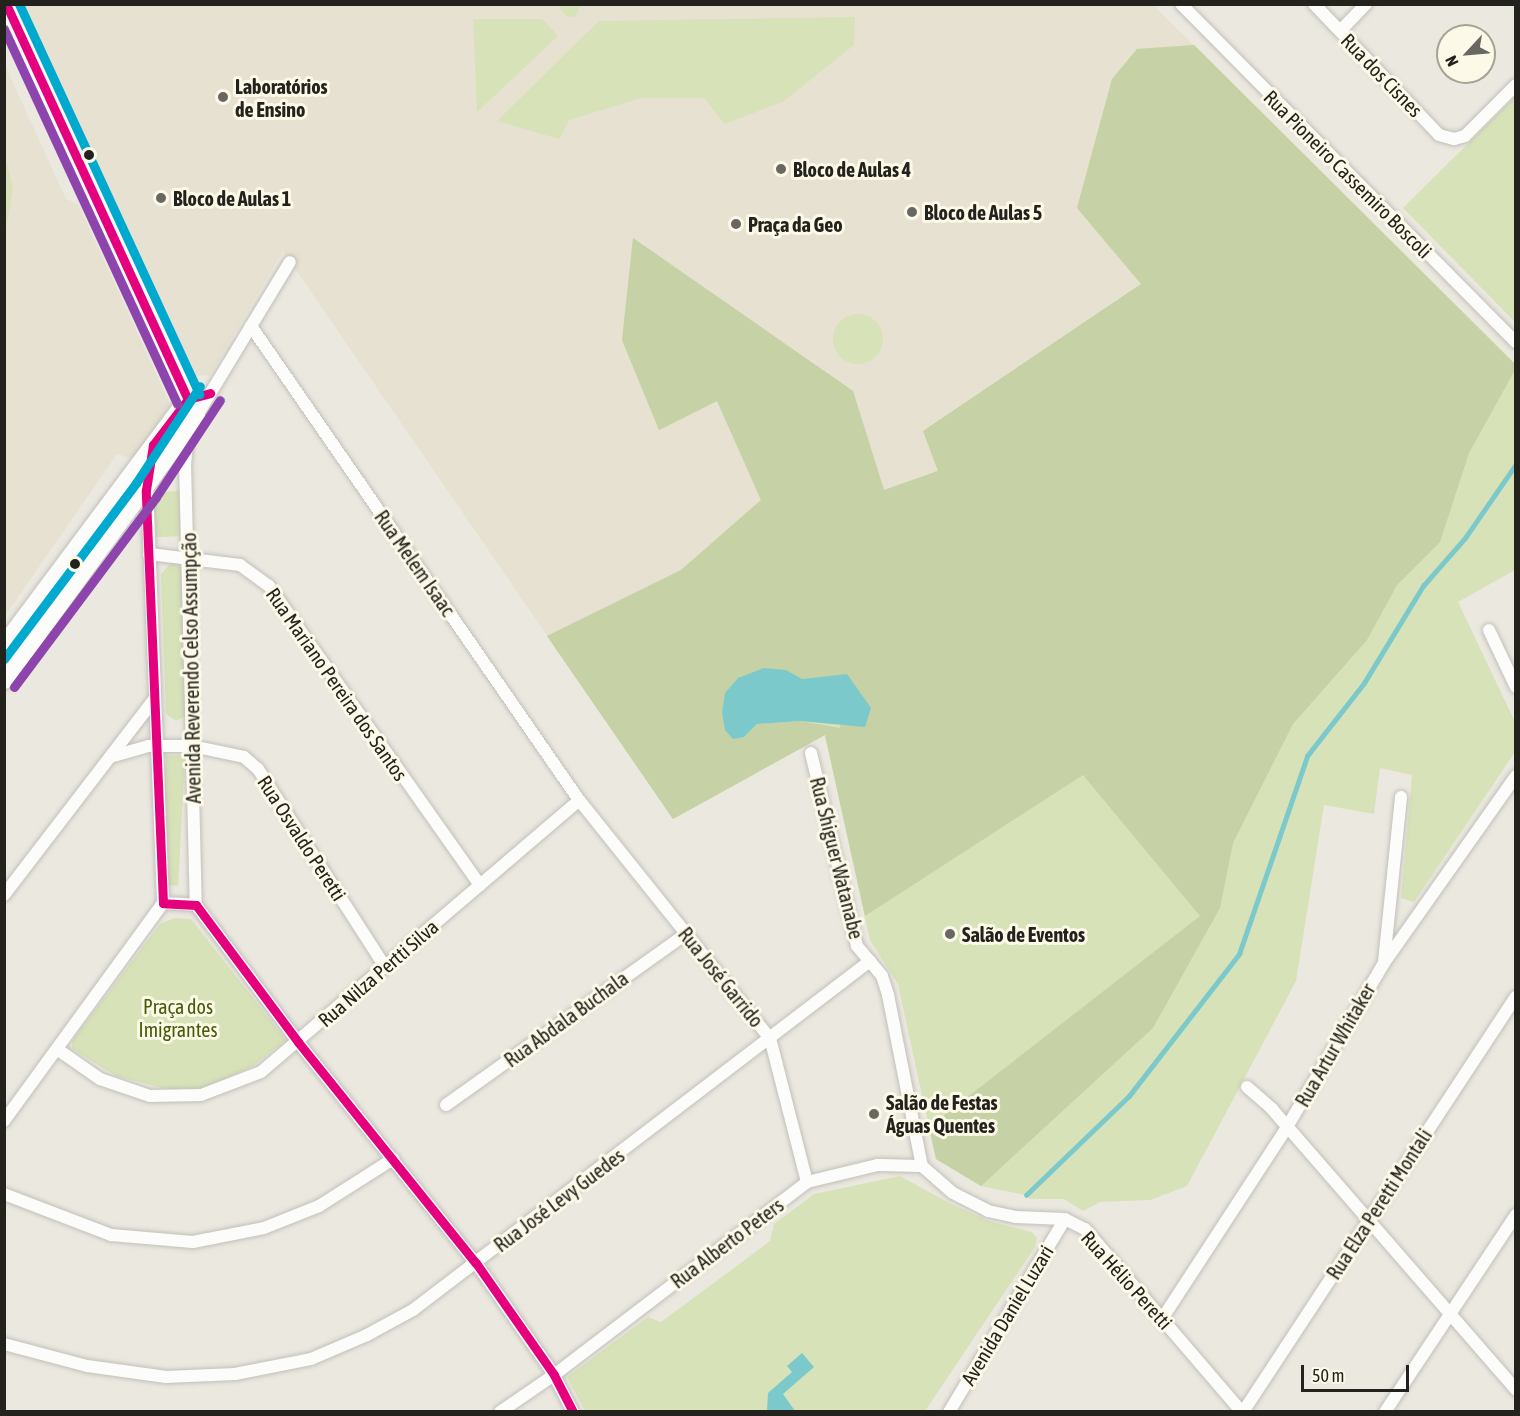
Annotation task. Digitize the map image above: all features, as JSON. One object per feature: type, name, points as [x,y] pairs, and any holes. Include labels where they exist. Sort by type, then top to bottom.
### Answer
[{"type":"street","points":[[6,4],[188,399],[192,424]]},
{"type":"street","name":"Rua Pioneiro Cassemiro Boscoli","points":[[1180,4],[1515,342]]},
{"type":"street","name":"Rua dos Cisnes","points":[[1314,4],[1439,135],[1454,139],[1465,136],[1515,85]]},
{"type":"street","points":[[1340,31],[1366,4]]},
{"type":"street","points":[[4,680],[146,490],[192,424],[290,262]]},
{"type":"street","name":"Rua Melem Isaac","points":[[251,326],[579,800]]},
{"type":"street","points":[[4,646],[188,399],[210,393]]},
{"type":"street","name":"Avenida Reverendo Celso Assumpção","points":[[192,424],[185,463],[196,905]]},
{"type":"street","name":"Avenida Reverendo Celso Assumpção","points":[[153,445],[146,490],[163,903]]},
{"type":"street","name":"Rua Mariano Pereira dos Santos","points":[[148,554],[189,557],[240,565],[269,586],[480,885]]},
{"type":"street","points":[[1489,630],[1515,687]]},
{"type":"street","points":[[4,896],[155,698]]},
{"type":"street","name":"Rua Osvaldo Peretti","points":[[110,757],[156,746],[192,746],[244,757],[258,769],[385,967]]},
{"type":"street","name":"Rua Shiguer Watanabe","points":[[811,753],[857,946],[882,976],[888,995],[922,1166]]},
{"type":"street","name":"Rua Artur Whitaker","points":[[1162,1319],[1287,1127],[1384,963],[1515,776]]},
{"type":"street","points":[[1384,963],[1401,797]]},
{"type":"street","name":"Rua Nilza Pertti Silva","points":[[57,1049],[100,1079],[150,1096],[201,1095],[261,1072],[579,800]]},
{"type":"street","name":"Rua José Garrido","points":[[579,800],[770,1038],[807,1182]]},
{"type":"street","points":[[4,1121],[163,903],[196,905],[298,1042],[476,1263],[554,1375],[573,1412]]},
{"type":"street","name":"Rua Abdala Buchala","points":[[446,1105],[687,933]]},
{"type":"street","name":"Rua José Levy Guedes","points":[[4,1344],[87,1366],[166,1377],[235,1374],[310,1359],[367,1335],[413,1310],[870,961]]},
{"type":"street","name":"Rua Elza Peretti Montali","points":[[1243,1412],[1515,997]]},
{"type":"street","points":[[1247,1088],[1287,1127],[1515,1390]]},
{"type":"street","points":[[4,1194],[111,1235],[193,1242],[264,1228],[319,1206],[393,1159]]},
{"type":"street","name":"Rua Alberto Peters","points":[[500,1412],[554,1375],[807,1182],[878,1165],[922,1166]]},
{"type":"street","name":"Rua Hélio Peretti","points":[[922,1166],[953,1193],[988,1211],[1016,1217],[1065,1219],[1085,1229],[1243,1412]]},
{"type":"street","points":[[1385,1412],[1515,1215]]},
{"type":"street","name":"Avenida Daniel Luzari","points":[[949,1412],[1065,1219]]},
{"type":"shaded area","points":[[22,5],[1153,5],[1515,364],[1026,1195],[981,1186],[936,1159],[898,984],[870,940],[825,735],[673,819],[283,251],[210,375],[192,376]]},
{"type":"shaded area","points":[[4,63],[66,199],[78,204],[170,404],[134,459],[117,454],[5,616]]},
{"type":"green space","points":[[581,4],[575,17],[567,16],[561,10],[560,5]]},
{"type":"green space","points":[[855,17],[854,45],[784,101],[725,124],[704,98],[641,98],[569,120],[559,139],[497,121],[599,21]]},
{"type":"green space","points":[[473,19],[542,19],[558,36],[477,112]]},
{"type":"green space","points":[[1194,45],[1515,364],[1515,570],[1458,602],[1515,722],[1515,752],[1414,902],[1401,898],[1412,775],[1380,768],[1374,814],[1324,805],[1296,981],[1187,1186],[1150,1200],[1100,1202],[1083,1211],[1064,1199],[1030,1199],[1026,1195],[981,1186],[936,1159],[898,984],[870,940],[825,735],[673,819],[547,636],[681,570],[761,500],[717,401],[659,430],[622,340],[633,238],[853,391],[884,490],[938,471],[923,431],[1141,284],[1077,208],[1112,79],[1137,49]]},
{"type":"green space","points":[[1194,45],[1515,364],[1515,370],[1469,453],[1440,542],[1397,585],[1367,640],[1293,724],[1233,843],[1220,908],[1153,1028],[981,1186],[936,1159],[929,1127],[1200,916],[1083,775],[865,916],[825,735],[673,819],[547,636],[681,570],[761,500],[717,401],[659,430],[622,340],[633,238],[853,391],[884,490],[938,471],[923,431],[1141,284],[1077,208],[1112,79],[1137,49]],"holes":[[[785,670],[802,679],[847,675],[840,728],[800,721],[757,724],[744,737]]]},
{"type":"green space","points":[[1515,97],[1515,322],[1403,208]]},
{"type":"green space","points":[[5,156],[13,188],[5,235]]},
{"type":"green space","points":[[853,314],[863,314],[876,321],[883,334],[883,344],[876,357],[863,364],[853,364],[844,360],[837,353],[833,344],[833,334],[837,325],[844,318]]},
{"type":"green space","points":[[180,491],[182,536],[155,537],[153,492]]},
{"type":"green space","points":[[172,562],[177,562],[183,571],[186,716],[176,721],[166,714],[161,574]]},
{"type":"green space","points":[[166,755],[185,756],[178,886],[159,885]]},
{"type":"green space","name":"Praça dos Imigrantes","points":[[174,918],[191,919],[286,1040],[253,1066],[190,1095],[116,1076],[72,1049],[72,1041],[160,924]]},
{"type":"green space","points":[[900,1176],[951,1204],[989,1221],[1032,1232],[1037,1238],[1035,1247],[925,1411],[585,1411],[567,1377],[648,1317],[661,1322],[734,1268],[770,1241],[774,1224],[814,1194]]},
{"type":"water","points":[[764,668],[786,670],[802,679],[847,674],[871,708],[865,727],[800,721],[757,724],[744,737],[733,739],[725,730],[722,713],[725,693],[738,678]]},
{"type":"water","points":[[802,1353],[814,1367],[783,1394],[795,1411],[767,1411],[768,1393],[792,1372],[787,1366]]},
{"type":"waterway","points":[[1026,1195],[1129,1096],[1239,954],[1307,756],[1364,683],[1423,586],[1465,538],[1516,464]]},
{"type":"transit line","points":[[6,4],[188,399]]},
{"type":"transit line","points":[[19,4],[199,394]]},
{"type":"transit line","points":[[4,29],[177,404]]},
{"type":"transit line","points":[[4,659],[136,483],[200,386]]},
{"type":"transit line","points":[[196,905],[163,903],[146,490],[153,445],[188,399],[210,393]]},
{"type":"transit line","points":[[14,687],[156,497],[220,400]]},
{"type":"transit line","points":[[196,905],[298,1042],[476,1263],[554,1375],[573,1412]]},
{"type":"place","name":"Laboratórios de Ensino","points":[[223,97]]},
{"type":"place","name":"Bloco de Aulas 4","points":[[781,169]]},
{"type":"place","name":"Bloco de Aulas 1","points":[[161,198]]},
{"type":"place","name":"Bloco de Aulas 5","points":[[912,212]]},
{"type":"place","name":"Praça da Geo","points":[[736,224]]},
{"type":"place","name":"Salão de Eventos","points":[[950,934]]},
{"type":"place","name":"Salão de Festas Águas Quentes","points":[[874,1114]]}]
